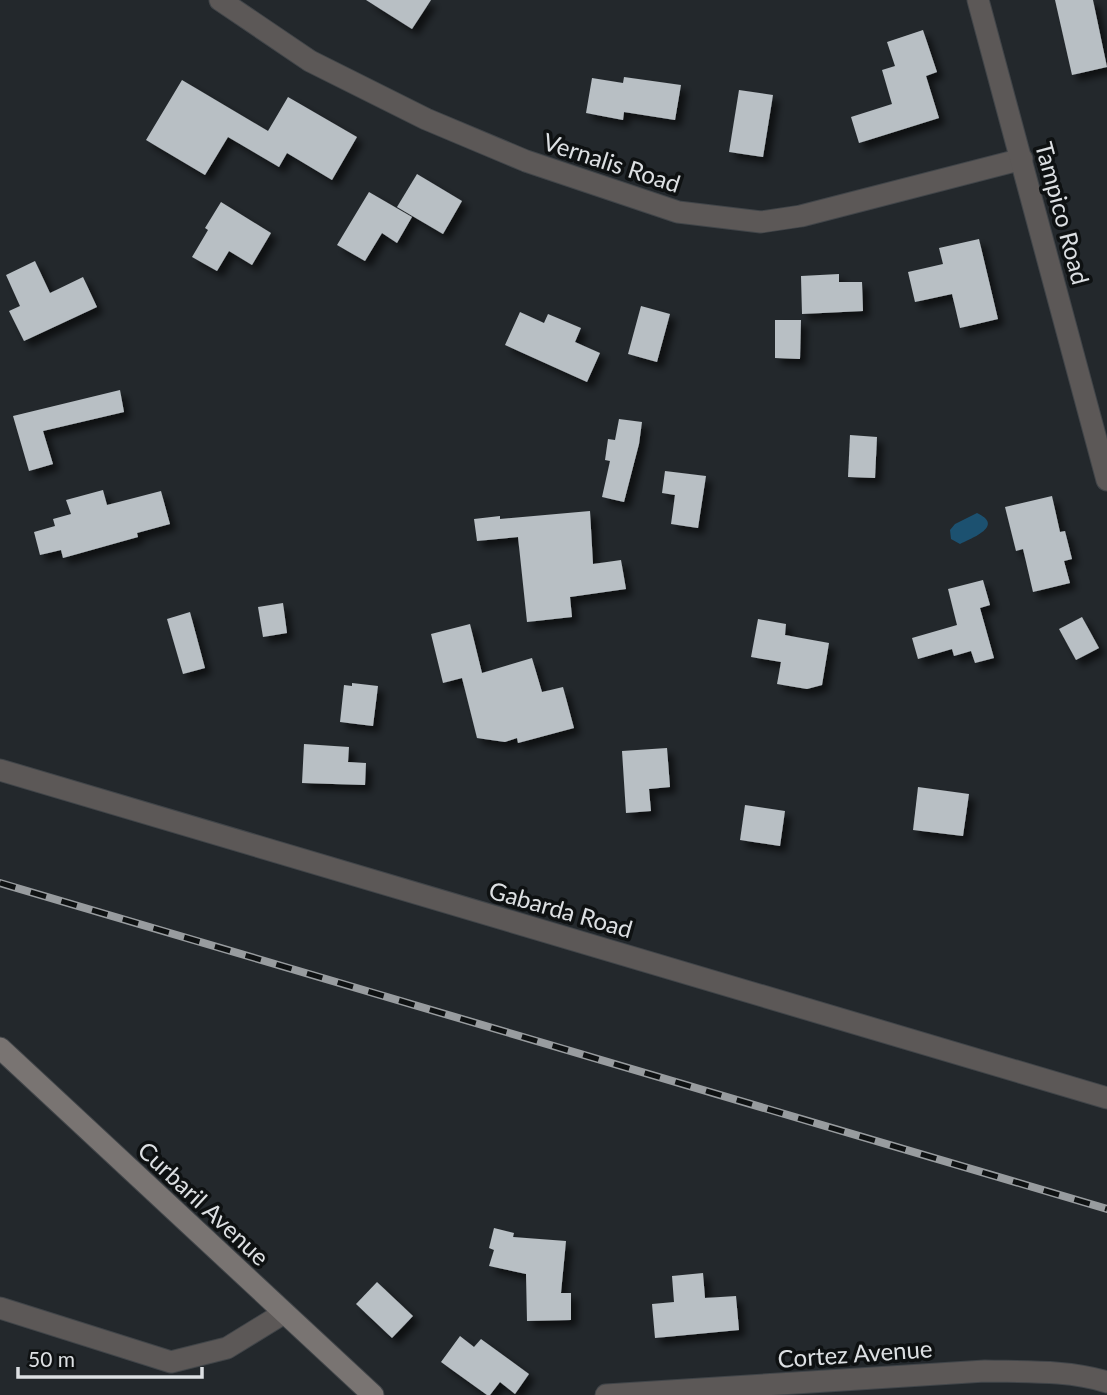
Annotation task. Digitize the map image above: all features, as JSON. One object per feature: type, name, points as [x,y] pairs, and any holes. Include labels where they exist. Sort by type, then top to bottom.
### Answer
[{"type":"street","name":"Vernalis Road","points":[[220,0],[310,61],[433,123],[526,162],[678,212],[761,222],[801,216],[1022,159]]},
{"type":"street","name":"Tampico Road","points":[[978,0],[1101,429],[1107,480]]},
{"type":"street","name":"Gabarda Road","points":[[0,770],[1107,1098]]},
{"type":"street","name":"Curbaril Avenue","points":[[0,1048],[373,1395]]},
{"type":"street","points":[[0,1308],[172,1362],[227,1348],[284,1313]]},
{"type":"street","name":"Cortez Avenue","points":[[606,1395],[985,1371],[1032,1372],[1107,1382]]},
{"type":"water","points":[[977,513],[988,522],[984,531],[960,544],[951,539],[950,530],[955,524]]},
{"type":"building","points":[[366,0],[431,0],[412,29]]},
{"type":"building","points":[[1055,0],[1093,0],[1107,67],[1072,75]]},
{"type":"building","points":[[923,30],[937,72],[926,76],[939,118],[859,143],[851,117],[892,104],[882,70],[895,66],[887,42]]},
{"type":"building","points":[[624,77],[681,85],[675,120],[624,112],[623,120],[586,113],[592,78],[623,83]]},
{"type":"building","points":[[182,80],[268,131],[288,97],[357,137],[332,180],[287,153],[279,167],[228,137],[205,175],[146,140]]},
{"type":"building","points":[[739,90],[773,95],[763,157],[729,152]]},
{"type":"building","points":[[417,174],[462,201],[443,234],[397,207]]},
{"type":"building","points":[[369,192],[412,217],[397,243],[382,233],[365,261],[337,245]]},
{"type":"building","points":[[221,202],[271,233],[252,265],[229,251],[217,271],[192,257]]},
{"type":"building","points":[[979,239],[998,319],[960,328],[952,294],[915,302],[908,272],[943,264],[939,248]]},
{"type":"building","points":[[35,261],[50,293],[83,277],[97,307],[24,341],[9,311],[20,306],[6,275]]},
{"type":"building","points":[[839,274],[839,282],[862,282],[863,311],[802,314],[801,276]]},
{"type":"building","points":[[641,306],[670,314],[657,362],[628,354]]},
{"type":"building","points":[[520,312],[544,323],[548,314],[581,328],[575,342],[600,353],[587,382],[505,345]]},
{"type":"building","points":[[775,320],[801,320],[800,359],[775,358]]},
{"type":"building","points":[[120,390],[124,412],[43,431],[53,464],[29,471],[13,416]]},
{"type":"building","points":[[619,419],[642,422],[624,502],[602,497],[610,461],[605,460],[608,439],[615,440]]},
{"type":"building","points":[[850,435],[877,437],[875,478],[848,477]]},
{"type":"building","points":[[665,471],[706,476],[698,528],[671,524],[675,495],[662,493]]},
{"type":"building","points":[[103,490],[107,505],[161,491],[170,524],[137,533],[138,537],[63,558],[61,550],[40,555],[34,532],[55,526],[53,519],[71,514],[66,500]]},
{"type":"building","points":[[1052,496],[1060,532],[1065,531],[1072,559],[1064,561],[1070,583],[1033,592],[1023,549],[1016,551],[1005,507]]},
{"type":"building","points":[[590,511],[593,564],[621,560],[626,589],[570,597],[572,617],[527,622],[518,537],[477,541],[474,519]]},
{"type":"building","points":[[983,580],[990,605],[980,608],[994,658],[975,663],[971,651],[954,656],[952,649],[918,659],[912,638],[957,625],[948,589]]},
{"type":"building","points":[[283,603],[287,633],[263,637],[258,607]]},
{"type":"building","points":[[190,612],[205,668],[183,674],[167,619]]},
{"type":"building","points":[[1082,617],[1099,648],[1076,660],[1059,629]]},
{"type":"building","points":[[758,619],[786,624],[785,635],[829,643],[822,685],[807,689],[777,684],[781,662],[751,657]]},
{"type":"building","points":[[470,624],[482,673],[532,658],[542,692],[563,687],[574,728],[518,743],[517,738],[505,742],[477,738],[462,678],[443,683],[431,634]]},
{"type":"building","points":[[352,683],[378,686],[373,726],[340,722],[344,685],[352,686]]},
{"type":"building","points":[[304,744],[349,747],[348,762],[366,763],[365,785],[302,783]]},
{"type":"building","points":[[667,748],[670,787],[649,789],[651,811],[626,813],[622,751]]},
{"type":"building","points":[[918,787],[969,794],[963,836],[913,830]]},
{"type":"building","points":[[745,805],[785,811],[780,846],[740,840]]},
{"type":"building","points":[[494,1228],[514,1233],[513,1237],[566,1241],[561,1293],[571,1293],[571,1320],[527,1321],[526,1274],[489,1266],[494,1250],[489,1248]]},
{"type":"building","points":[[703,1273],[705,1298],[736,1296],[739,1330],[655,1338],[652,1304],[674,1302],[672,1276]]},
{"type":"building","points":[[377,1282],[413,1316],[392,1338],[356,1304]]},
{"type":"building","points":[[460,1336],[474,1347],[481,1339],[529,1374],[515,1394],[500,1382],[490,1395],[487,1395],[441,1362]]},
{"type":"railway","points":[[0,883],[1107,1209]]}]
